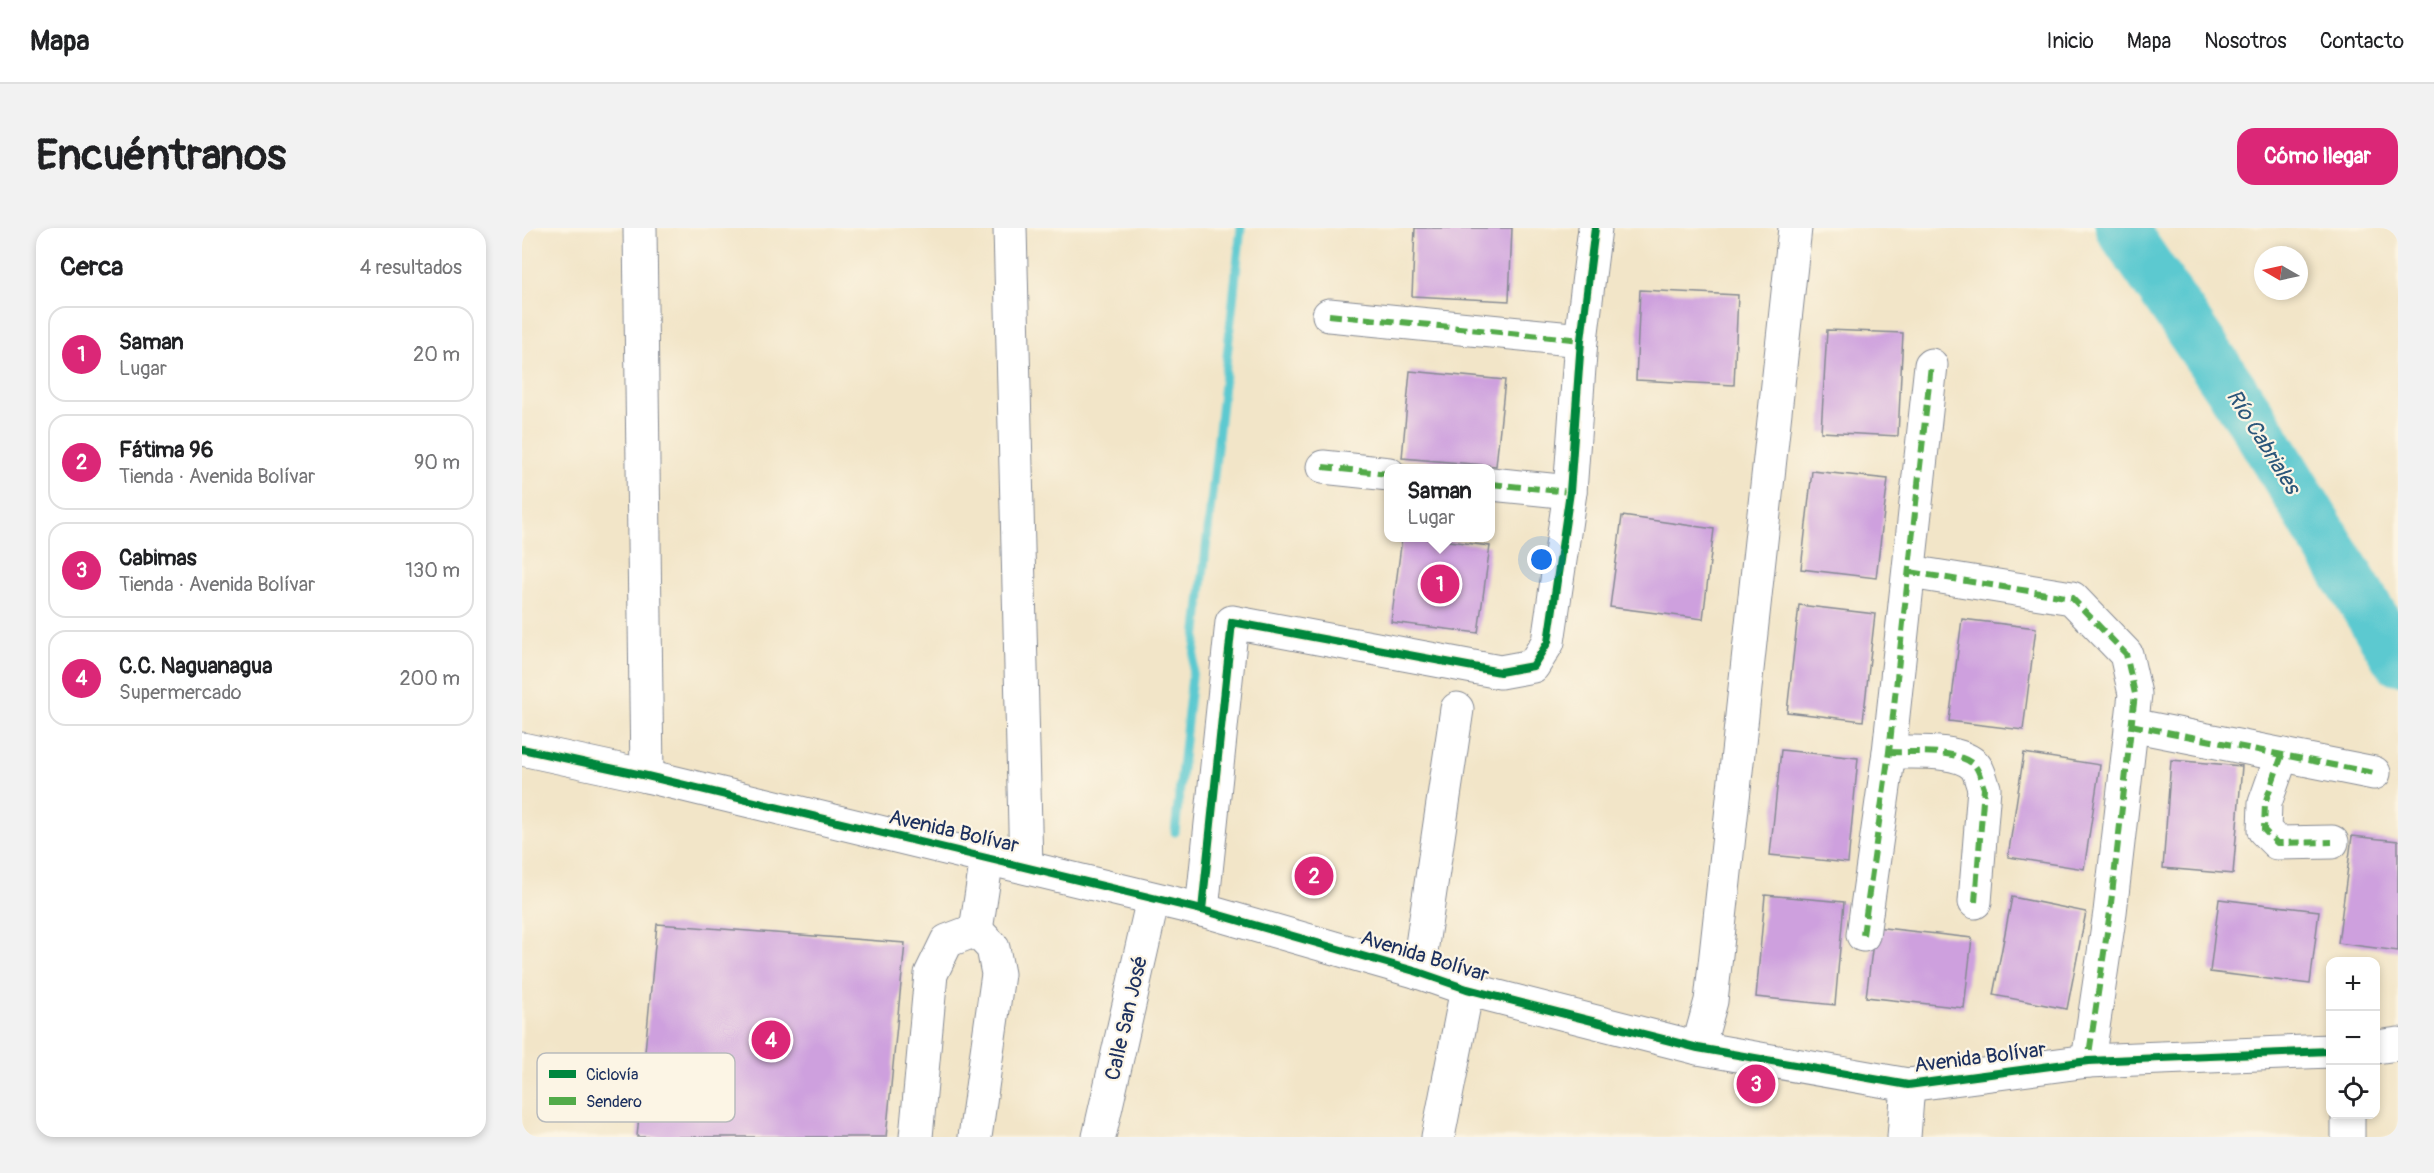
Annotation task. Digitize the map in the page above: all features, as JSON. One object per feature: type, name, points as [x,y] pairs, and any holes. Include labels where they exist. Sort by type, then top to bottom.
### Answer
[{"type":"street","points":[[640,228],[647,776]]},
{"type":"street","points":[[1010,228],[1026,867]]},
{"type":"street","points":[[1202,910],[1232,622],[1500,672],[1533,666],[1548,642],[1570,492],[1581,340],[1595,228]]},
{"type":"street","points":[[1698,1048],[1711,1001],[1795,228]]},
{"type":"street","points":[[1329,315],[1581,340]]},
{"type":"street","points":[[1863,935],[1889,752],[1931,365]]},
{"type":"street","points":[[1323,467],[1384,473]]},
{"type":"street","points":[[1495,484],[1570,492]]},
{"type":"street","points":[[1910,572],[2072,598],[2126,654],[2135,694],[2110,912],[2088,1061]]},
{"type":"street","points":[[1418,972],[1457,709]]},
{"type":"street","points":[[2131,725],[2374,773]]},
{"type":"street","name":"Avenida Bolívar","points":[[522,749],[647,776],[1202,910],[1467,988],[1698,1048],[1908,1085],[2088,1061],[2326,1051]]},
{"type":"street","points":[[1889,752],[1946,754],[1963,758],[1975,766],[1979,772],[1984,788],[1975,902]]},
{"type":"street","points":[[2282,755],[2265,803],[2264,831],[2277,843],[2332,842]]},
{"type":"street","points":[[976,930],[987,858]]},
{"type":"street","name":"Calle San José","points":[[1099,1137],[1153,899]]},
{"type":"street","points":[[916,1137],[931,974],[947,941],[976,930]]},
{"type":"street","points":[[975,1137],[998,974],[993,948],[976,930]]},
{"type":"street","points":[[1438,1137],[1467,988]]},
{"type":"street","points":[[2380,1046],[2398,1044]]},
{"type":"street","points":[[1904,1137],[1908,1085]]},
{"type":"street","points":[[2348,1119],[2348,1137]]},
{"type":"building","points":[[1415,228],[1512,228],[1509,301],[1412,296]]},
{"type":"building","points":[[1640,290],[1738,295],[1734,385],[1636,380]]},
{"type":"building","points":[[1827,330],[1903,333],[1898,436],[1821,432]]},
{"type":"building","points":[[1410,371],[1505,380],[1496,466],[1495,464],[1402,458]]},
{"type":"building","points":[[1812,471],[1888,479],[1876,578],[1801,569]]},
{"type":"building","points":[[1622,516],[1714,529],[1703,619],[1610,607]]},
{"type":"building","points":[[1401,542],[1457,542],[1490,546],[1478,633],[1391,622]]},
{"type":"building","points":[[1799,605],[1875,614],[1863,721],[1787,712]]},
{"type":"building","points":[[1962,619],[2036,628],[2023,730],[1949,721]]},
{"type":"building","points":[[1781,750],[1858,758],[1848,863],[1770,855]]},
{"type":"building","points":[[2024,753],[2100,765],[2084,869],[2008,857]]},
{"type":"building","points":[[2171,760],[2242,766],[2233,874],[2163,868]]},
{"type":"building","points":[[2352,836],[2398,841],[2398,951],[2338,943]]},
{"type":"building","points":[[1765,895],[1844,902],[1835,1005],[1756,997]]},
{"type":"building","points":[[2012,897],[2086,912],[2067,1009],[1993,995]]},
{"type":"building","points":[[2219,899],[2319,911],[2310,984],[2210,972]]},
{"type":"building","points":[[657,924],[905,943],[886,1137],[637,1137],[638,1122],[735,1122],[735,1053],[645,1053]]},
{"type":"building","points":[[1875,927],[1972,938],[1964,1008],[1866,997]]},
{"type":"waterway","points":[[1175,832],[1241,228]]},
{"type":"waterway","name":"Río Cabriales","points":[[2121,228],[2252,419],[2398,659]]},
{"type":"marked path","points":[[1329,315],[1581,340]]},
{"type":"marked path","points":[[1863,935],[1889,752],[1931,365]]},
{"type":"marked path","points":[[1323,467],[1384,473]]},
{"type":"marked path","points":[[1495,484],[1570,492]]},
{"type":"marked path","points":[[1910,572],[2072,598],[2126,654],[2135,694],[2110,912],[2088,1061]]},
{"type":"marked path","points":[[2131,725],[2374,773]]},
{"type":"marked path","points":[[1889,752],[1922,752],[1958,756],[1977,768],[1984,788],[1975,902]]},
{"type":"marked path","points":[[2282,755],[2265,803],[2264,830],[2277,843],[2332,842]]},
{"type":"cycle path","points":[[1202,910],[1232,622],[1500,672],[1533,666],[1548,642],[1570,492],[1581,340],[1595,228]]},
{"type":"cycle path","points":[[522,749],[647,776],[1202,910],[1418,972],[1467,989],[1698,1048],[1908,1085],[2088,1061],[2326,1051]]},
{"type":"place","name":"Saman","points":[[1440,584]]},
{"type":"place","name":"Fátima 96","points":[[1314,876]]},
{"type":"place","name":"C.C. Naguanagua","points":[[771,1040]]},
{"type":"place","name":"Cabimas","points":[[1756,1084]]}]
